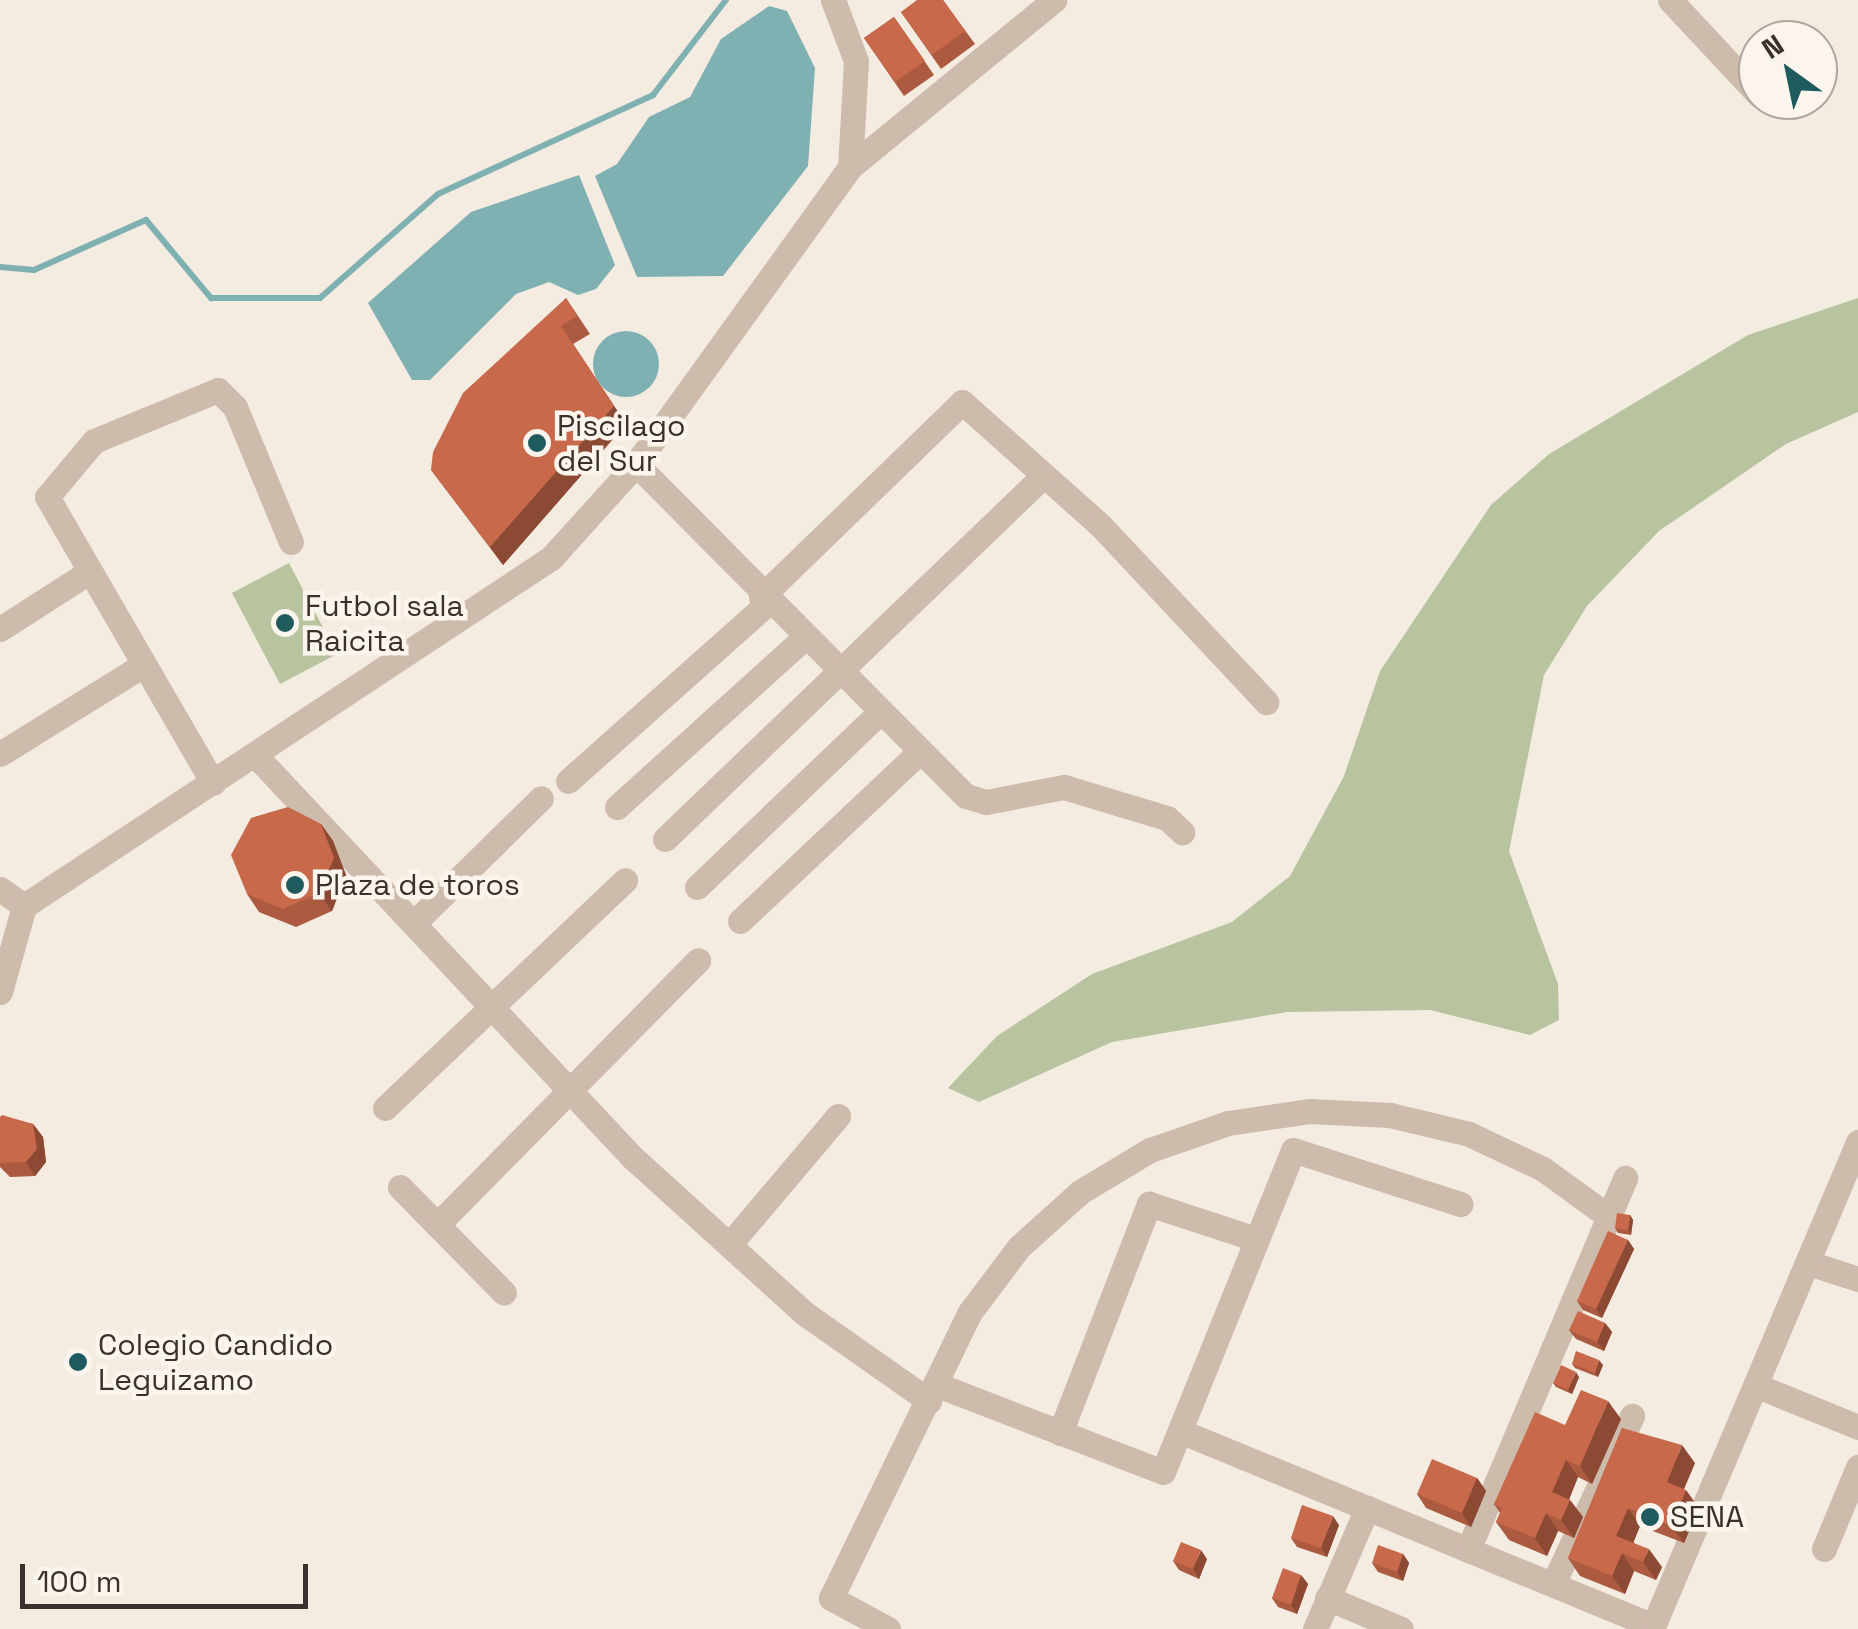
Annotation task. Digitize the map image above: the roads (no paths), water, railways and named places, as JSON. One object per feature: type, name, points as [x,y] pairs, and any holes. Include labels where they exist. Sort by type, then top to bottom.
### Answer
[{"type":"street","points":[[834,0],[856,62],[850,167]]},
{"type":"street","points":[[14,918],[213,783],[484,610],[550,558],[636,464],[850,167],[1054,0]]},
{"type":"street","points":[[1670,0],[1738,73]]},
{"type":"street","points":[[213,783],[84,575],[46,497],[57,474],[94,440],[218,390],[235,407],[291,542]]},
{"type":"street","points":[[568,781],[764,600],[962,402],[1040,480],[1100,526],[1266,702]]},
{"type":"street","points":[[636,464],[764,600],[918,754],[986,802],[1064,787],[1168,818],[1182,832]]},
{"type":"street","points":[[666,839],[841,677],[1040,480]]},
{"type":"street","points":[[0,629],[84,575]]},
{"type":"street","points":[[617,808],[803,639]]},
{"type":"street","points":[[0,754],[140,667]]},
{"type":"street","points":[[696,887],[878,714]]},
{"type":"street","points":[[740,921],[918,754]]},
{"type":"street","points":[[256,756],[495,1004],[570,1088],[729,1245],[804,1314],[932,1393],[1060,1433],[1162,1472],[1292,1150],[1460,1204]]},
{"type":"street","points":[[416,921],[541,798]]},
{"type":"street","points":[[385,1108],[625,880]]},
{"type":"street","points":[[0,889],[14,918],[0,992]]},
{"type":"street","points":[[437,1225],[698,960]]},
{"type":"street","points":[[888,1629],[831,1598],[989,1286],[1080,1192],[1150,1150],[1228,1123],[1309,1111],[1454,1130],[1543,1169],[1609,1218]]},
{"type":"street","points":[[729,1245],[838,1116]]},
{"type":"street","points":[[1180,1431],[1653,1628],[1812,1264],[1858,1142]]},
{"type":"street","points":[[1468,1550],[1625,1178]]},
{"type":"street","points":[[400,1187],[504,1293]]},
{"type":"street","points":[[1060,1433],[1148,1204],[1256,1239]]},
{"type":"street","points":[[1812,1264],[1858,1279]]},
{"type":"street","points":[[1760,1387],[1858,1427]]},
{"type":"street","points":[[1553,1584],[1632,1416]]},
{"type":"street","points":[[1824,1550],[1858,1467]]},
{"type":"street","points":[[1314,1629],[1367,1508]]},
{"type":"street","points":[[1326,1598],[1401,1629]]},
{"type":"water","points":[[769,6],[787,11],[815,68],[808,166],[723,276],[637,277],[595,176],[617,164],[649,117],[690,97],[721,39]]},
{"type":"water","points":[[579,175],[615,265],[596,289],[578,295],[549,282],[516,294],[430,380],[412,380],[368,303],[471,212]]},
{"type":"water","name":"Piscilago del Sur","points":[[626,331],[650,340],[659,364],[650,388],[626,397],[602,388],[593,364],[602,340]]},
{"type":"waterway","points":[[0,267],[34,270],[146,220],[211,298],[320,298],[438,194],[653,95],[726,0]]},
{"type":"place","name":"Piscilago del Sur","points":[[537,443]]},
{"type":"place","name":"Futbol sala Raicita","points":[[285,623]]},
{"type":"place","name":"Plaza de toros","points":[[295,885]]},
{"type":"place","name":"Colegio Candido Leguizamo","points":[[78,1362]]},
{"type":"place","name":"SENA","points":[[1650,1517]]}]
